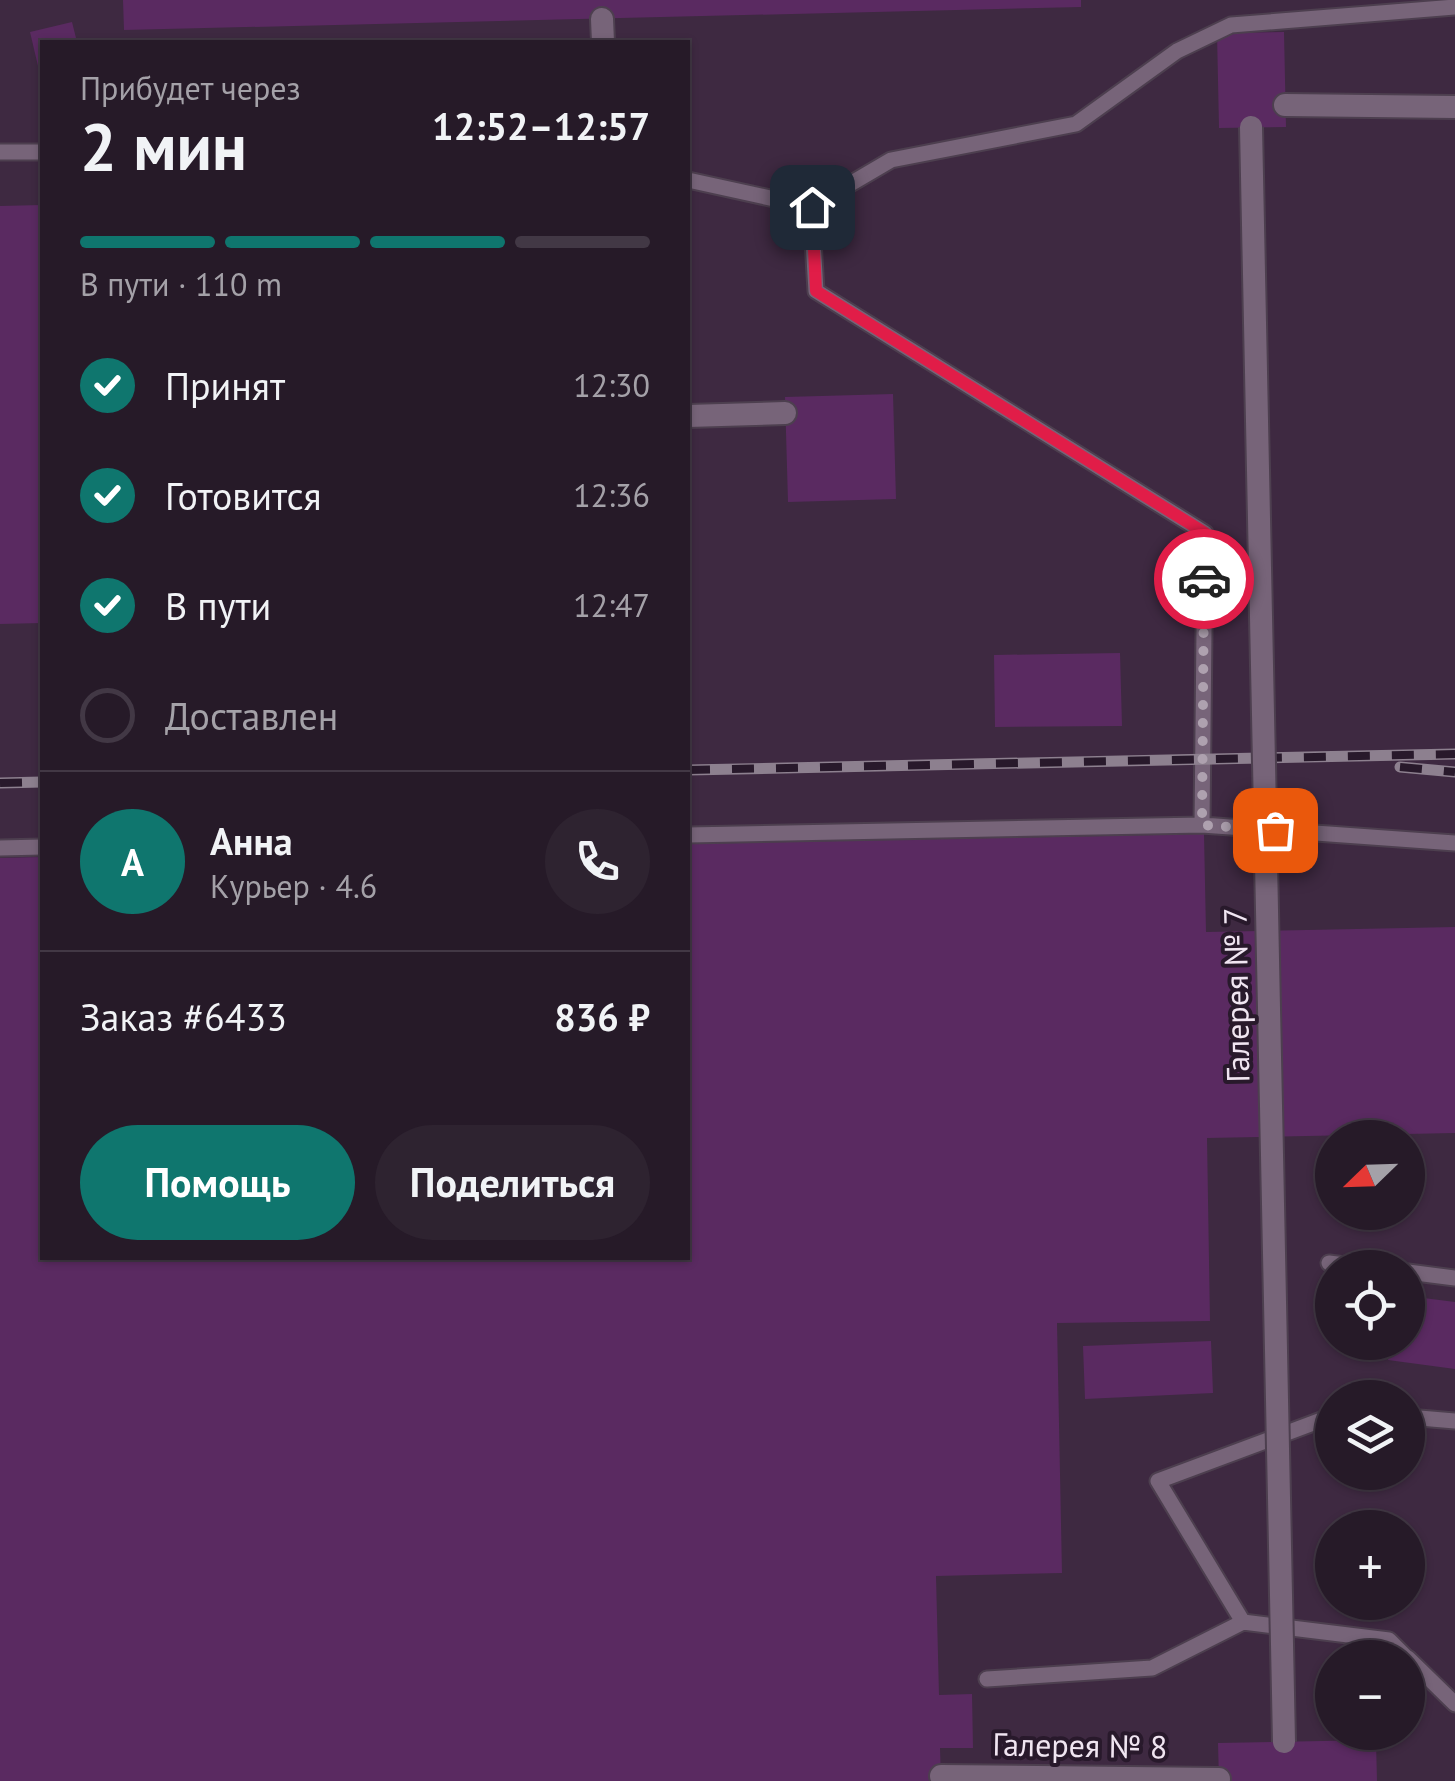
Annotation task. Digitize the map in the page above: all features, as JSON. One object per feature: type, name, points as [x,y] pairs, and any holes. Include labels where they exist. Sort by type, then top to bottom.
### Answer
[{"type":"street","points":[[602,18],[603,40]]},
{"type":"street","points":[[1285,105],[1455,107]]},
{"type":"street","name":"Галерея № 7","points":[[1251,127],[1284,1742]]},
{"type":"street","points":[[690,416],[786,413]]},
{"type":"street","name":"Галерея № 8","points":[[941,1776],[1219,1780]]},
{"type":"lane","points":[[690,180],[812,207],[891,160],[1076,124],[1177,50],[1231,25],[1455,8]]},
{"type":"lane","points":[[0,152],[40,152]]},
{"type":"lane","points":[[812,207],[816,291],[1205,533],[1202,825]]},
{"type":"lane","points":[[690,835],[1202,825],[1455,843]]},
{"type":"lane","points":[[0,848],[40,847]]},
{"type":"lane","points":[[1425,1274],[1455,1278]]},
{"type":"lane","points":[[1425,1418],[1455,1421]]},
{"type":"lane","points":[[1243,1622],[1158,1481],[1315,1422]]},
{"type":"lane","points":[[987,1678],[1152,1668],[1243,1622],[1388,1640]]},
{"type":"lane","points":[[1425,1675],[1455,1704]]},
{"type":"shaded area","points":[[0,0],[1455,0],[1455,1781],[0,1781]]},
{"type":"building","points":[[123,0],[1081,0],[1081,7],[124,30]]},
{"type":"building","points":[[72,22],[76,40],[40,40],[38,66],[30,32]]},
{"type":"building","points":[[1284,32],[1286,127],[1219,128],[1217,33]]},
{"type":"building","points":[[40,205],[40,623],[0,624],[0,206]]},
{"type":"building","points":[[893,394],[896,499],[788,502],[785,397]]},
{"type":"building","points":[[1120,653],[1122,726],[995,727],[994,655]]},
{"type":"building","points":[[1204,834],[1206,932],[1455,927],[1455,1133],[1425,1134],[1425,1120],[1315,1120],[1315,1136],[1207,1138],[1210,1321],[1057,1323],[1062,1573],[936,1576],[939,1695],[972,1694],[973,1748],[940,1748],[941,1781],[0,1781],[0,858],[40,857],[40,1260],[690,1260],[690,844]]},
{"type":"building","points":[[1425,1298],[1455,1302],[1455,1369],[1388,1360],[1425,1360]]},
{"type":"building","points":[[1211,1341],[1213,1393],[1085,1399],[1083,1346]]},
{"type":"building","points":[[1315,1741],[1315,1750],[1376,1750],[1377,1781],[1219,1781],[1218,1743]]},
{"type":"railway","points":[[690,770],[1455,754]]},
{"type":"railway","points":[[1400,767],[1455,772]]},
{"type":"railway","points":[[0,783],[40,782]]},
{"type":"way so far","points":[[1204,579],[1202,825],[1275,830]]},
{"type":"route","points":[[812,207],[816,291],[1205,533],[1204,579]]}]
